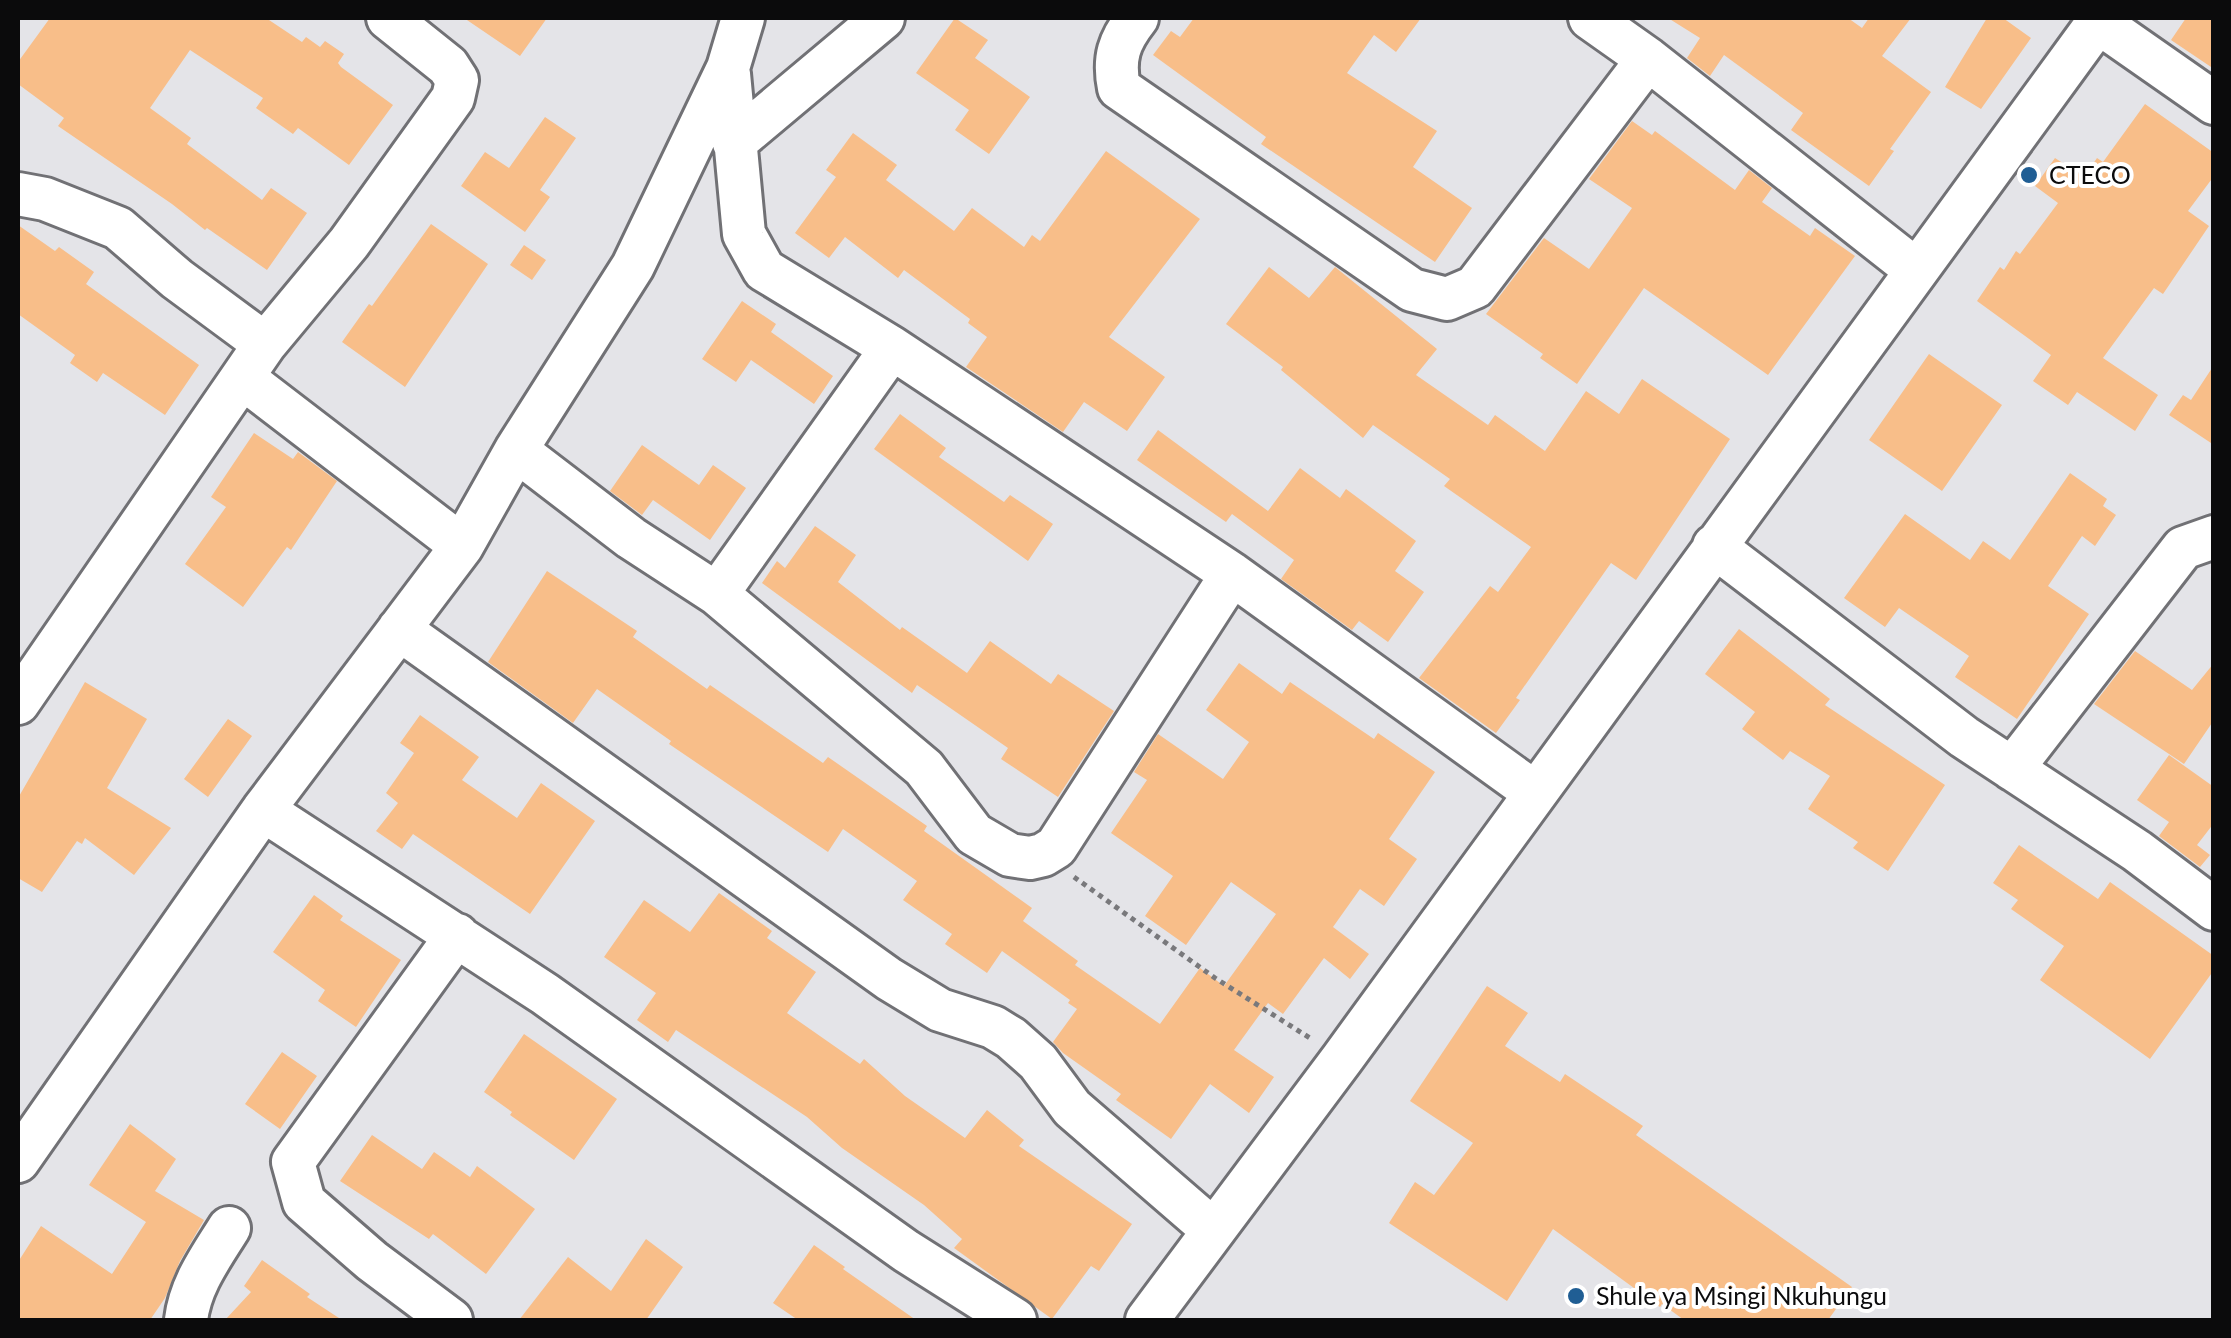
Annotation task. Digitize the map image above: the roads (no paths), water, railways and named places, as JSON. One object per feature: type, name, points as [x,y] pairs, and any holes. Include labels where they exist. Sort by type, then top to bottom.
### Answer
[{"type":"street","points":[[18,703],[254,361],[349,243],[453,98],[457,80],[448,66],[388,18]]},
{"type":"street","points":[[18,1161],[263,810],[462,546],[516,450],[633,266],[728,68],[743,18]]},
{"type":"street","points":[[734,143],[883,18]]},
{"type":"street","points":[[1137,18],[1121,38],[1114,65],[1119,88],[1412,290],[1447,299],[1474,287],[1648,59]]},
{"type":"street","points":[[1590,18],[1648,59],[1916,270]]},
{"type":"street","points":[[1147,1320],[2100,20],[2214,103]]},
{"type":"street","points":[[728,68],[744,234],[764,270],[892,348],[1232,574],[1534,792]]},
{"type":"street","points":[[18,194],[45,199],[118,228],[177,279],[254,361],[462,546]]},
{"type":"street","points":[[717,594],[892,348]]},
{"type":"street","points":[[516,450],[630,538],[717,594],[924,768],[974,834],[1010,855],[1030,858],[1056,847],[1232,574]]},
{"type":"street","points":[[2012,769],[2183,548],[2214,537]]},
{"type":"street","points":[[1714,546],[1964,737],[2137,851],[2214,910]]},
{"type":"street","points":[[399,629],[889,979],[940,1010],[1011,1038],[1038,1062],[1072,1108],[1213,1230]]},
{"type":"street","points":[[263,810],[457,936],[906,1251],[1014,1320]]},
{"type":"street","points":[[451,1320],[372,1261],[304,1202],[293,1162],[457,936]]},
{"type":"street","points":[[186,1320],[188,1302],[202,1270],[230,1228]]},
{"type":"place","name":"CTECO","points":[[2029,175]]},
{"type":"place","name":"Shule ya Msingi Nkuhungu","points":[[1576,1296]]}]
